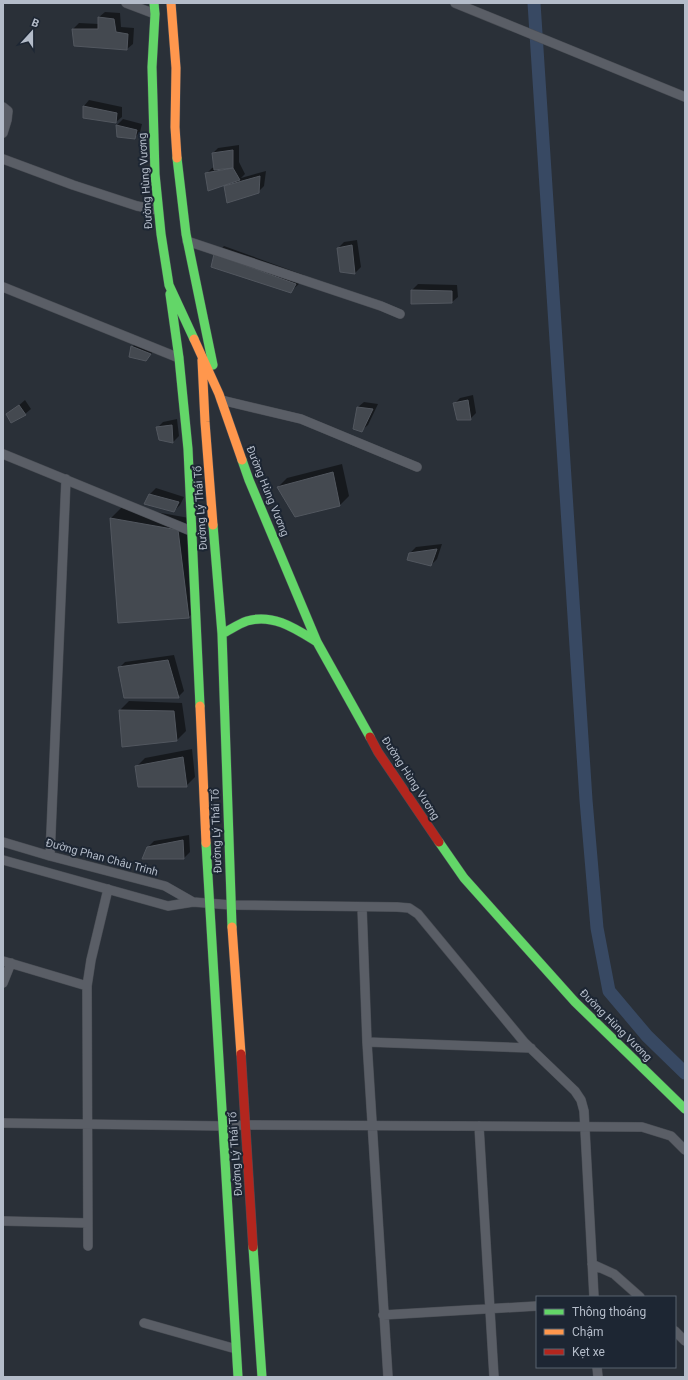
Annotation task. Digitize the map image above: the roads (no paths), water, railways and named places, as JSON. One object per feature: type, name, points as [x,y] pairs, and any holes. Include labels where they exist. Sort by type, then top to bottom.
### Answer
[{"type":"main road","name":"Đường Hùng Vương","points":[[154,3],[152,127],[158,210],[169,285],[220,397],[249,480],[317,642],[378,752],[464,878],[575,1002],[685,1109]]},
{"type":"main road","name":"Đường Hùng Vương","points":[[171,3],[176,68],[175,127],[178,174],[187,241],[220,397]]},
{"type":"main road","name":"Đường Lý Thái Tổ","points":[[196,283],[202,357],[205,422],[208,606],[209,904],[224,1126],[241,1244],[260,1349],[262,1377]]},
{"type":"main road","name":"Đường Lý Thái Tổ","points":[[169,285],[179,358],[188,449],[191,531],[208,606],[222,634],[231,906],[245,1125],[236,1349],[238,1377]]},
{"type":"main road","points":[[222,634],[247,621],[262,618],[275,621],[298,630],[317,642]]},
{"type":"main road","points":[[236,1349],[260,1349]]},
{"type":"street","points":[[126,3],[155,14]]},
{"type":"street","points":[[455,3],[685,97]]},
{"type":"street","points":[[3,107],[8,111],[8,115],[3,133]]},
{"type":"street","points":[[3,159],[73,185],[138,206],[158,210]]},
{"type":"street","points":[[187,241],[381,306],[400,314]]},
{"type":"street","points":[[3,287],[179,358]]},
{"type":"street","points":[[220,397],[301,419],[417,467]]},
{"type":"street","points":[[3,454],[191,531]]},
{"type":"street","points":[[50,856],[66,479]]},
{"type":"street","name":"Đường Phan Châu Trinh","points":[[3,842],[165,886],[193,902]]},
{"type":"street","name":"Đường Phan Châu Trinh","points":[[3,860],[168,906],[193,902],[231,906],[397,907],[409,908],[418,914],[531,1048],[575,1091],[581,1100],[584,1111],[585,1126],[594,1296]]},
{"type":"street","points":[[88,1246],[87,986],[91,960],[108,889]]},
{"type":"street","points":[[362,907],[367,1042],[388,1377]]},
{"type":"street","points":[[3,983],[7,962],[87,986]]},
{"type":"street","points":[[367,1042],[531,1048]]},
{"type":"street","points":[[3,1123],[224,1126],[372,1125],[642,1127],[672,1136],[685,1150]]},
{"type":"street","points":[[479,1126],[494,1377]]},
{"type":"street","points":[[3,1221],[88,1223]]},
{"type":"street","points":[[592,1264],[614,1274],[639,1296]]},
{"type":"street","points":[[384,1315],[536,1306]]},
{"type":"street","points":[[144,1323],[236,1349]]},
{"type":"street","points":[[676,1333],[685,1342]]},
{"type":"waterway","points":[[534,3],[586,800],[597,928],[609,991],[647,1036],[685,1073]]}]
